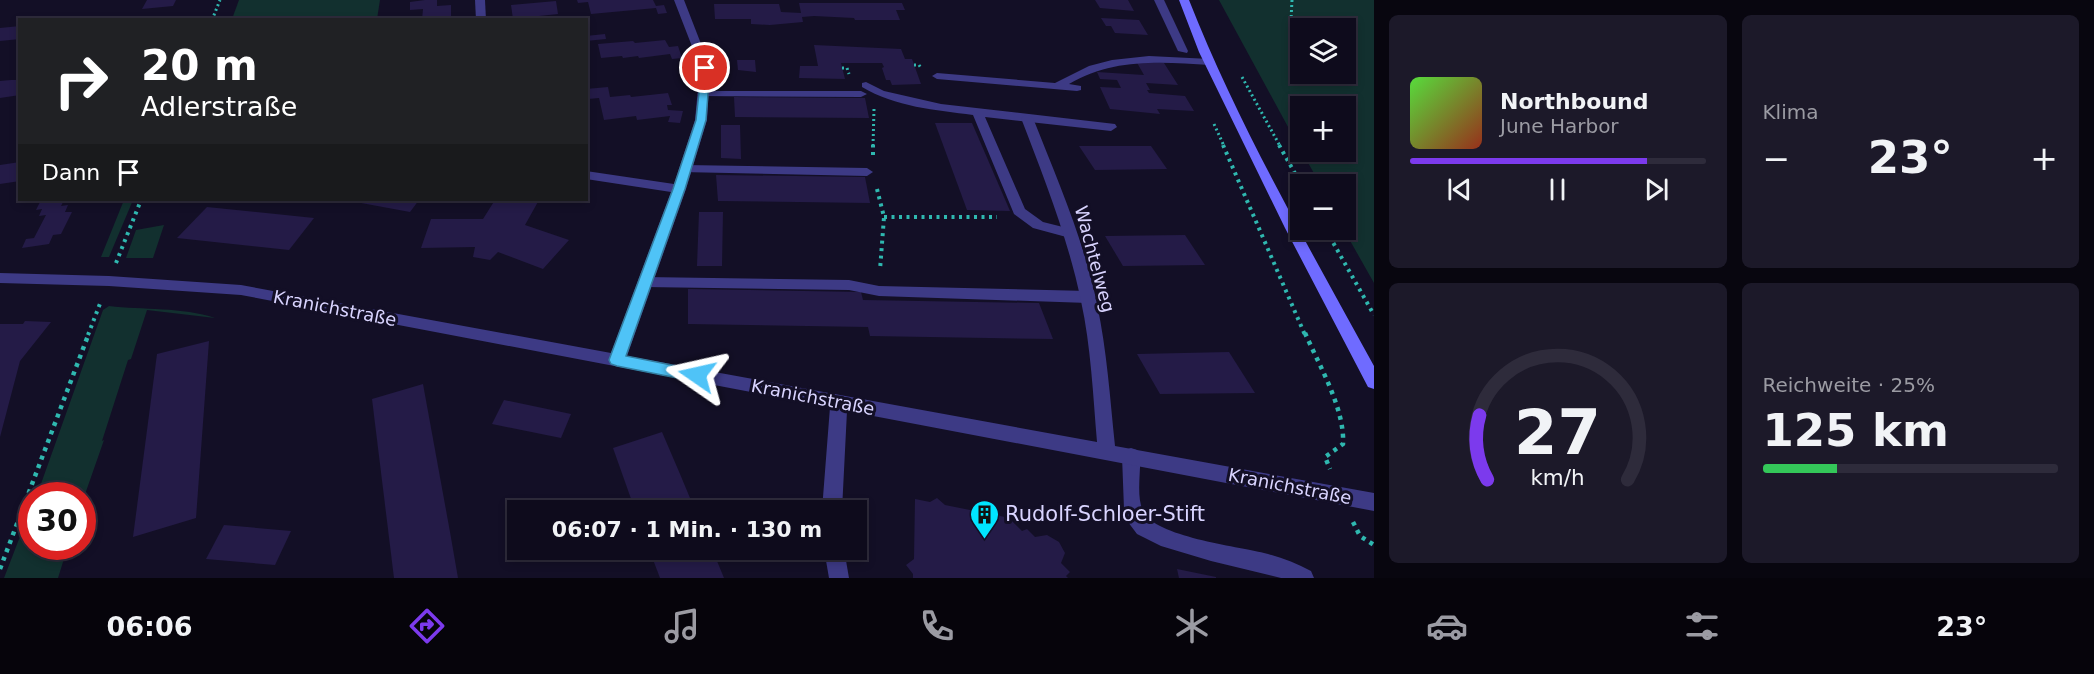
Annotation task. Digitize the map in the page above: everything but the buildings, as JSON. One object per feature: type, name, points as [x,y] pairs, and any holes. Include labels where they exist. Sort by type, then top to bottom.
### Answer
[{"type":"main road","points":[[1184,0],[1210,62],[1292,228],[1374,382]]},
{"type":"street","points":[[480,0],[481,18]]},
{"type":"street","points":[[617,360],[679,189],[701,120],[705,68],[679,0]]},
{"type":"street","points":[[1159,0],[1183,51]]},
{"type":"street","points":[[1056,87],[1094,66],[1112,62],[1156,59],[1210,62]]},
{"type":"street","points":[[937,76],[1077,88]]},
{"type":"street","points":[[703,94],[869,89],[897,98],[977,112],[1111,127]]},
{"type":"street","points":[[977,112],[1014,204],[1024,216],[1038,225],[1070,233]]},
{"type":"street","name":"Wachtelweg","points":[[1027,118],[1070,233],[1088,297],[1095,334],[1107,452]]},
{"type":"street","points":[[685,169],[872,170]]},
{"type":"street","points":[[588,175],[679,189]]},
{"type":"street","name":"Kranichstraße","points":[[0,278],[109,281],[241,290],[1374,502]]},
{"type":"street","points":[[645,282],[849,285],[879,291],[1088,297]]},
{"type":"street","points":[[833,500],[839,402]]},
{"type":"street","points":[[1131,456],[1135,517],[1147,531],[1175,542],[1285,567],[1304,578]]},
{"type":"street","points":[[836,560],[839,578]]},
{"type":"path","points":[[213,18],[220,0]]},
{"type":"path","points":[[1291,18],[1292,0]]},
{"type":"path","points":[[1239,71],[1296,174]]},
{"type":"path","points":[[874,102],[876,121],[872,170],[884,217],[879,291]]},
{"type":"path","points":[[1212,120],[1336,405],[1344,430],[1343,444],[1325,457],[1360,536],[1374,545]]},
{"type":"path","points":[[0,569],[141,201]]},
{"type":"path","points":[[884,217],[1024,216]]},
{"type":"path","points":[[1332,240],[1374,315]]},
{"type":"green space","points":[[239,0],[380,0],[377,18],[232,18]]},
{"type":"green space","points":[[1219,0],[1374,0],[1374,283],[1350,240],[1356,240],[1356,174],[1314,174],[1308,162],[1356,162],[1356,96],[1290,96],[1290,131]]},
{"type":"green space","points":[[124,201],[133,201],[109,257],[101,257]]},
{"type":"green space","points":[[164,225],[153,258],[126,258],[136,230]]},
{"type":"green space","points":[[109,306],[176,310],[215,318],[147,310],[131,359],[128,360],[89,482],[42,482],[103,310]]},
{"type":"green space","points":[[18,542],[18,560],[64,560],[58,578],[4,578]]},
{"type":"place","name":"Rudolf-Schloer-Stift","points":[[984,540]]},
{"type":"route","points":[[697,375],[617,360],[679,189],[701,120],[705,68]]}]
